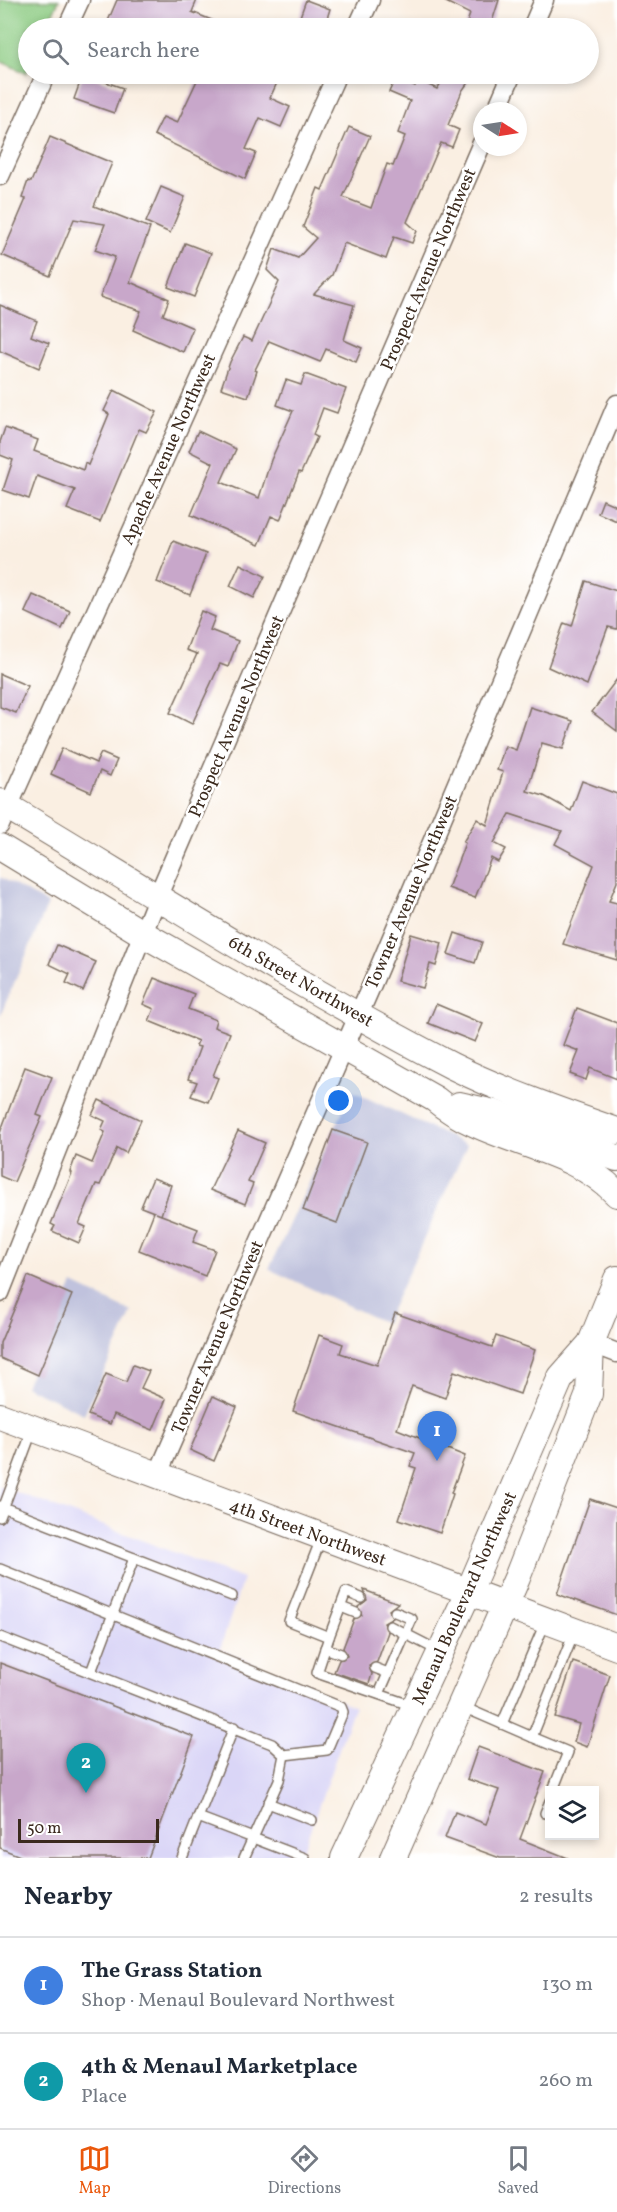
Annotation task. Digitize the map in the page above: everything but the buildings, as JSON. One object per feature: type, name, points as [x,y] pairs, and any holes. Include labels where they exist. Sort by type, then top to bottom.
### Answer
[{"type":"main road","name":"6th Street Northwest","points":[[3,811],[453,1066],[547,1106],[617,1131]]},
{"type":"main road","name":"6th Street Northwest","points":[[0,847],[145,935],[435,1099],[451,1113],[506,1139],[557,1156],[597,1175],[617,1194]]},
{"type":"main road","name":"6th Street Northwest","points":[[435,1099],[494,1113],[617,1158]]},
{"type":"main road","name":"Menaul Boulevard Northwest","points":[[344,1858],[469,1591],[561,1377],[591,1343],[617,1279]]},
{"type":"main road","name":"Menaul Boulevard Northwest","points":[[393,1858],[505,1605],[589,1394],[591,1343]]},
{"type":"main road","name":"4th Street Northwest","points":[[0,1416],[617,1647]]},
{"type":"street","points":[[72,18],[80,0]]},
{"type":"street","points":[[362,18],[370,0]]},
{"type":"street","points":[[536,18],[544,0]]},
{"type":"street","points":[[0,176],[41,84]]},
{"type":"street","name":"Apache Avenue Northwest","points":[[3,811],[332,84]]},
{"type":"street","points":[[500,102],[508,84]]},
{"type":"street","name":"Prospect Avenue Northwest","points":[[0,1293],[145,935],[157,898],[476,156]]},
{"type":"street","name":"Towner Avenue Northwest","points":[[157,1476],[358,1013],[617,404]]},
{"type":"street","points":[[591,1343],[617,1353]]},
{"type":"lane","points":[[33,1429],[1,1510],[232,1596]]},
{"type":"lane","points":[[322,1537],[289,1621],[330,1637]]},
{"type":"lane","points":[[91,1672],[134,1558]]},
{"type":"lane","points":[[0,1569],[341,1707],[343,1712],[327,1750],[284,1755],[272,1744],[234,1727],[0,1637]]},
{"type":"lane","points":[[361,1598],[346,1592],[317,1673],[415,1706]]},
{"type":"lane","points":[[341,1606],[356,1613]]},
{"type":"lane","points":[[379,1694],[412,1619],[395,1612]]},
{"type":"lane","points":[[502,1724],[546,1620]]},
{"type":"lane","points":[[390,1626],[440,1651]]},
{"type":"lane","points":[[532,1737],[575,1631]]},
{"type":"lane","points":[[325,1648],[341,1654]]},
{"type":"lane","points":[[375,1668],[388,1673]]},
{"type":"lane","points":[[460,1706],[568,1752],[555,1786]]},
{"type":"lane","points":[[182,1858],[234,1727]]},
{"type":"lane","points":[[244,1858],[279,1780],[284,1755]]},
{"type":"lane","points":[[268,1803],[312,1820]]},
{"type":"lane","points":[[198,1817],[300,1857]]},
{"type":"shaded area","points":[[0,877],[48,904],[0,1016]]},
{"type":"shaded area","points":[[352,1091],[467,1145],[385,1323],[269,1269]]},
{"type":"shaded area","points":[[73,1284],[132,1312],[84,1414],[25,1386]]},
{"type":"shaded area","points":[[0,1486],[243,1579],[220,1649],[354,1707],[300,1858],[0,1858]]},
{"type":"green space","points":[[0,0],[59,0],[51,18],[18,18],[18,69],[0,61]]},
{"type":"place","name":"The Grass Station","points":[[437,1461]]},
{"type":"place","name":"4th & Menaul Marketplace","points":[[86,1793]]}]
